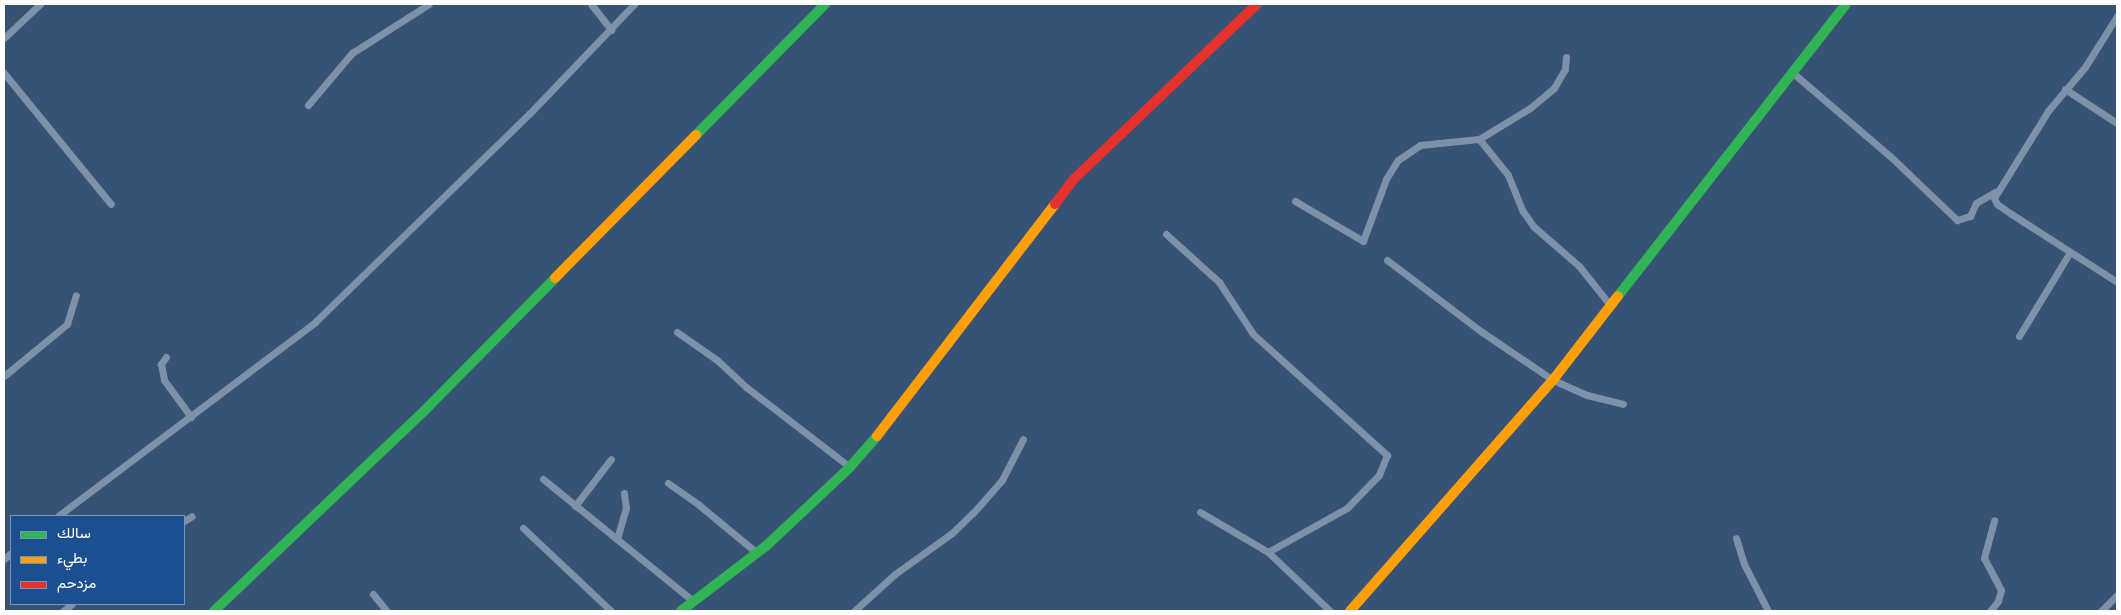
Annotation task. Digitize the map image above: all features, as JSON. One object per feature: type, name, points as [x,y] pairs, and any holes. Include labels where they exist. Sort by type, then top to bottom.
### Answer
[{"type":"street","points":[[4,38],[40,4]]},
{"type":"street","points":[[308,104],[331,74],[352,53],[429,4]]},
{"type":"street","points":[[59,515],[315,322],[611,30],[634,4]]},
{"type":"street","points":[[214,611],[428,407],[825,4]]},
{"type":"street","points":[[682,611],[693,601],[708,594],[757,553],[850,467],[903,406],[1074,178],[1257,4]]},
{"type":"street","points":[[1350,611],[1553,380],[1846,4]]},
{"type":"street","points":[[594,6],[611,30]]},
{"type":"street","points":[[1793,73],[1890,156],[1957,220],[1970,216],[1976,204],[1996,192],[2065,89],[2115,27],[2117,16]]},
{"type":"street","points":[[1295,201],[1363,241],[1386,179],[1398,160],[1420,145],[1479,138],[1530,108],[1554,88],[1564,69],[1566,57]]},
{"type":"street","points":[[4,73],[110,204]]},
{"type":"street","points":[[2065,89],[2117,123]]},
{"type":"street","points":[[1479,138],[1508,175],[1522,210],[1533,226],[1579,266],[1610,305]]},
{"type":"street","points":[[1996,192],[1997,204],[2117,282]]},
{"type":"street","points":[[1166,234],[1219,282],[1254,334],[1387,455],[1379,475],[1347,508],[1268,552]]},
{"type":"street","points":[[2019,336],[2070,252]]},
{"type":"street","points":[[1387,260],[1482,332],[1553,380],[1587,395],[1623,404]]},
{"type":"street","points":[[4,376],[67,324],[72,318],[76,295]]},
{"type":"street","points":[[677,332],[717,360],[746,387],[850,467]]},
{"type":"street","points":[[166,357],[161,364],[164,380],[191,417]]},
{"type":"street","points":[[854,611],[895,574],[952,533],[973,513],[1002,480],[1023,439]]},
{"type":"street","points":[[575,506],[611,459]]},
{"type":"street","points":[[543,478],[693,601]]},
{"type":"street","points":[[668,483],[757,553]]},
{"type":"street","points":[[617,539],[626,508],[624,493]]},
{"type":"street","points":[[1200,512],[1268,552],[1330,611]]},
{"type":"street","points":[[185,520],[192,516]]},
{"type":"street","points":[[1990,611],[1998,601],[2001,590],[1984,558],[1994,520]]},
{"type":"street","points":[[523,528],[611,611]]},
{"type":"street","points":[[1736,538],[1744,564],[1768,611]]},
{"type":"street","points":[[373,594],[387,611]]},
{"type":"street","points":[[2101,611],[2117,595]]},
{"type":"traffic: fast","points":[[696,135],[825,4]]},
{"type":"traffic: fast","points":[[1618,296],[1846,4]]},
{"type":"traffic: fast","points":[[214,611],[428,407],[555,278]]},
{"type":"traffic: fast","points":[[681,611],[766,546],[850,467],[877,436]]},
{"type":"traffic: slow","points":[[555,278],[696,135]]},
{"type":"traffic: slow","points":[[877,436],[1055,204]]},
{"type":"traffic: slow","points":[[1350,611],[1553,380],[1618,296]]},
{"type":"traffic: jam","points":[[1055,204],[1074,179],[1257,4]]}]
